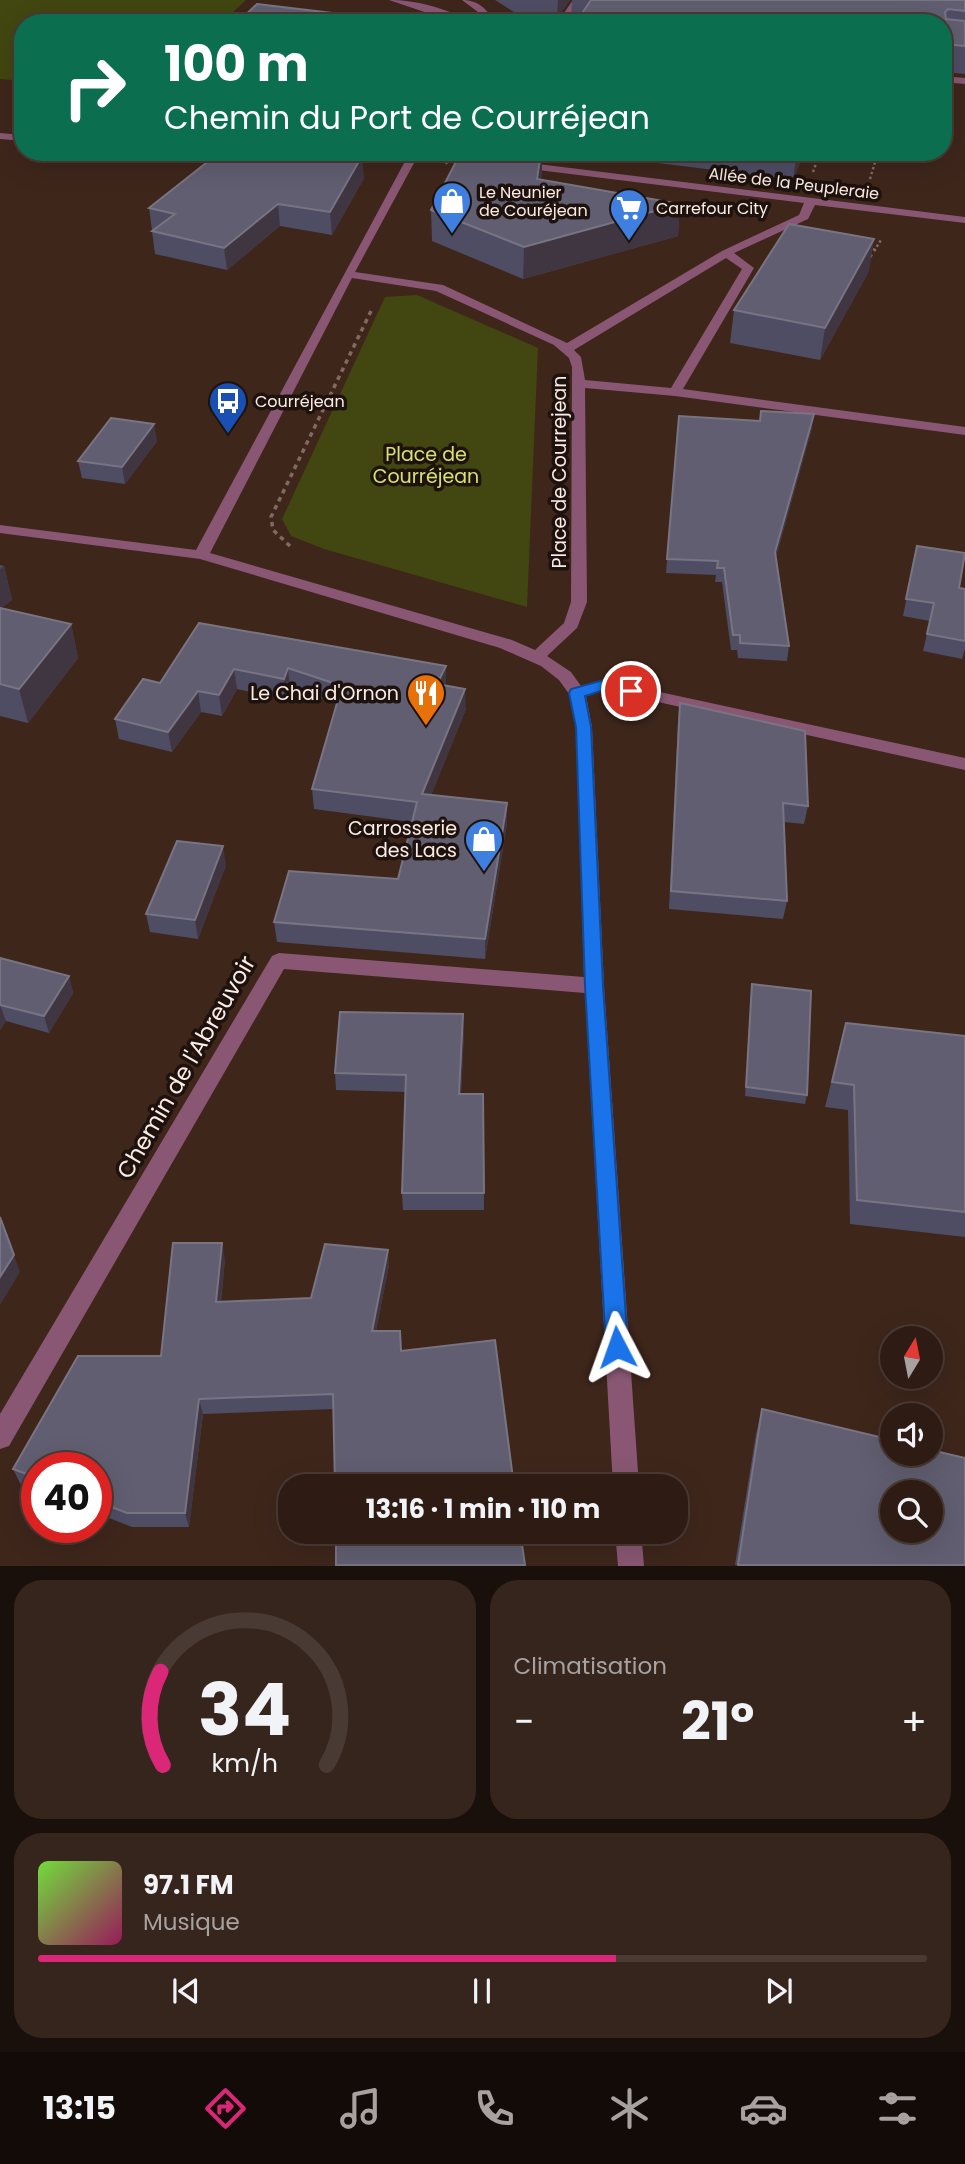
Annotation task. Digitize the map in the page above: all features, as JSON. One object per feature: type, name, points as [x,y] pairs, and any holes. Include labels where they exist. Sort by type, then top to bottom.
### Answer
[{"type":"street","points":[[393,0],[442,14]]},
{"type":"street","points":[[466,0],[486,14]]},
{"type":"street","points":[[461,14],[479,8]]},
{"type":"street","points":[[201,555],[410,161]]},
{"type":"street","name":"Allée de la Peupleraie","points":[[508,161],[530,166],[965,220]]},
{"type":"street","points":[[568,348],[726,253],[804,217],[811,200]]},
{"type":"street","points":[[675,393],[748,268],[726,253]]},
{"type":"street","name":"Place de Courrejean","points":[[348,274],[439,288],[568,348],[575,357],[578,383],[579,602],[571,625],[537,657]]},
{"type":"street","points":[[578,383],[965,430]]},
{"type":"street","points":[[0,528],[201,555],[506,644],[537,657],[559,671],[577,693],[584,727],[594,986],[625,1474]]},
{"type":"street","points":[[577,693],[604,685],[965,764]]},
{"type":"street","name":"Chemin de l'Abreuvoir","points":[[0,1437],[279,961],[594,986]]},
{"type":"street","points":[[629,1544],[631,1566]]},
{"type":"path","points":[[868,186],[875,161]]},
{"type":"path","points":[[857,257],[870,259],[885,233]]},
{"type":"path","points":[[295,549],[282,541],[273,530],[271,517],[373,305]]},
{"type":"green space","points":[[0,0],[246,0],[231,14],[14,14],[14,80],[0,79]]},
{"type":"green space","name":"Place de Courréjean","points":[[417,295],[538,348],[527,607],[324,549],[291,536],[282,519],[385,297]]},
{"type":"building","points":[[591,0],[965,0],[965,11],[948,9],[945,14],[581,14]]},
{"type":"building","points":[[257,4],[341,14],[246,14]]},
{"type":"building","points":[[952,20],[965,21],[965,46],[952,45]]},
{"type":"building","points":[[209,161],[359,161],[330,212],[278,204],[224,248],[152,231],[175,214],[149,208]]},
{"type":"building","points":[[456,161],[540,161],[537,179],[680,204],[524,247],[431,210]]},
{"type":"building","points":[[789,224],[874,239],[825,328],[734,310]]},
{"type":"building","points":[[761,411],[814,414],[775,552],[789,646],[740,643],[740,635],[733,635],[724,568],[717,568],[718,561],[667,559],[679,416],[760,421]]},
{"type":"building","points":[[111,418],[154,424],[122,467],[78,461]]},
{"type":"building","points":[[917,546],[965,553],[959,588],[965,589],[965,641],[927,634],[934,603],[906,599]]},
{"type":"building","points":[[0,608],[71,624],[19,689],[0,684]]},
{"type":"building","points":[[199,623],[446,666],[437,684],[465,689],[422,794],[507,803],[485,939],[274,922],[289,871],[398,879],[417,802],[312,789],[342,686],[288,668],[284,679],[234,669],[219,695],[198,691],[168,732],[115,719],[143,679],[160,683]]},
{"type":"building","points":[[680,703],[805,731],[808,806],[783,803],[787,901],[671,891]]},
{"type":"building","points":[[177,841],[223,846],[195,920],[146,914]]},
{"type":"building","points":[[0,958],[69,976],[44,1016],[0,1005]]},
{"type":"building","points":[[752,984],[811,991],[807,1095],[746,1087]]},
{"type":"building","points":[[340,1012],[463,1014],[459,1094],[483,1094],[484,1193],[402,1193],[406,1075],[335,1073]]},
{"type":"building","points":[[846,1023],[965,1036],[965,1212],[857,1200],[854,1085],[832,1082]]},
{"type":"building","points":[[0,1217],[14,1255],[0,1277]]},
{"type":"building","points":[[173,1243],[222,1243],[216,1302],[311,1298],[325,1244],[388,1250],[372,1331],[400,1331],[401,1351],[495,1340],[512,1474],[335,1474],[333,1394],[199,1399],[185,1513],[127,1513],[112,1507],[112,1452],[23,1452],[78,1356],[161,1356]]},
{"type":"building","points":[[762,1409],[880,1437],[880,1466],[943,1466],[943,1453],[965,1458],[965,1565],[738,1565]]},
{"type":"building","points":[[21,1455],[21,1472],[13,1469]]},
{"type":"building","points":[[336,1544],[522,1544],[525,1565],[336,1565]]},
{"type":"place","name":"Le Neunier de Couréjean","points":[[452,235]]},
{"type":"place","name":"Carrefour City","points":[[629,242]]},
{"type":"place","name":"Courréjean","points":[[228,435]]},
{"type":"place","name":"Le Chai d'Ornon","points":[[426,727]]},
{"type":"place","name":"Carrosserie des Lacs","points":[[484,873]]},
{"type":"route","points":[[617,1347],[594,986],[584,727],[577,693],[604,685],[631,691]]}]
